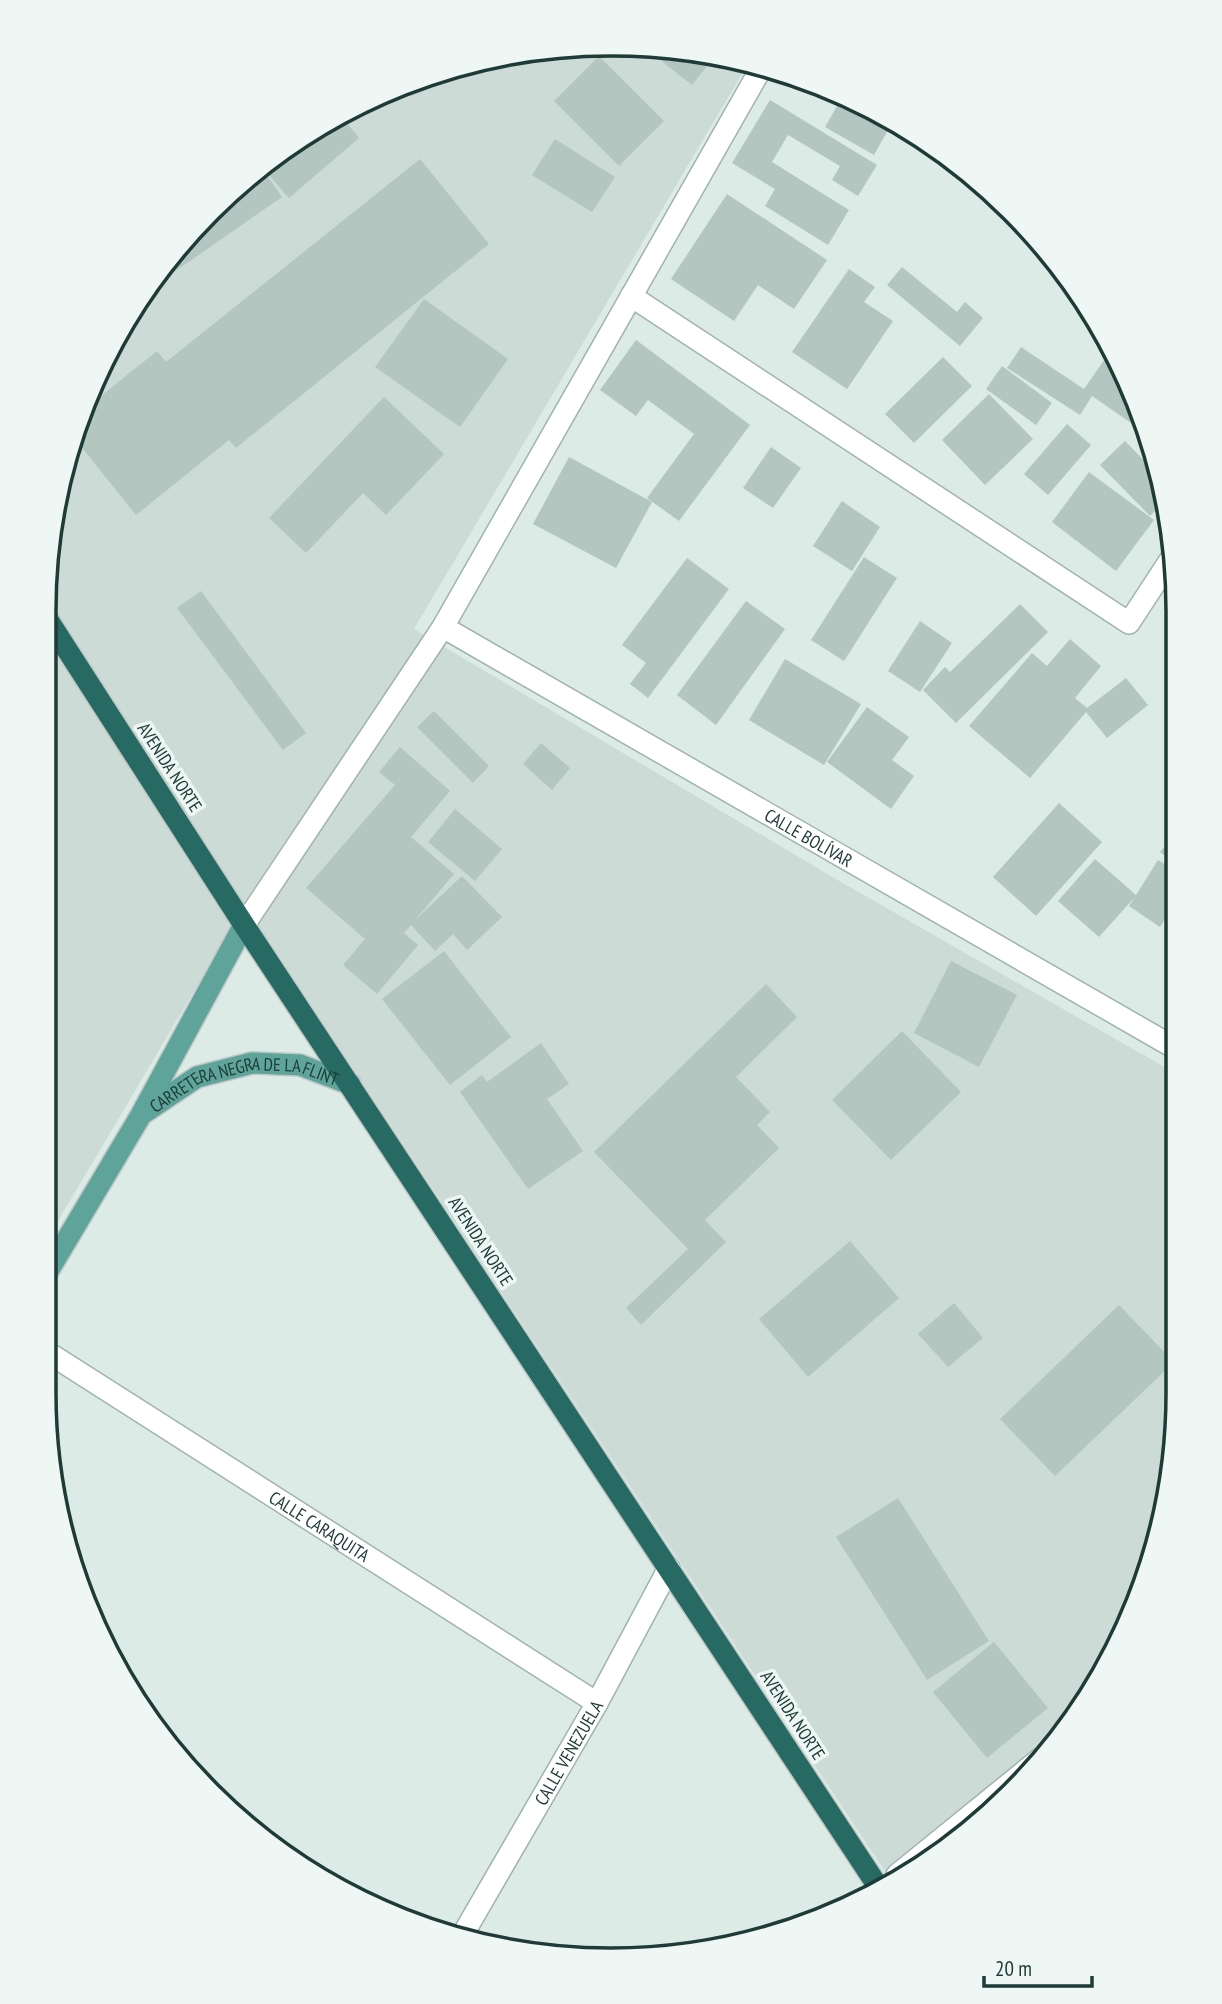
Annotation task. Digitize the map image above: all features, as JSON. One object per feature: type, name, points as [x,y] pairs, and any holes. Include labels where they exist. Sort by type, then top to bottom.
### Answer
[{"type":"highway","name":"AVENIDA NORTE","points":[[56,633],[244,925],[874,1881]]},
{"type":"main road","name":"CARRETERA NEGRA DE LA FLINT","points":[[56,1258],[141,1115],[244,925]]},
{"type":"main road","name":"CARRETERA NEGRA DE LA FLINT","points":[[141,1115],[197,1077],[252,1063],[300,1065],[350,1084]]},
{"type":"street","points":[[244,925],[443,627],[757,76]]},
{"type":"street","points":[[631,296],[1129,623],[1164,569]]},
{"type":"street","name":"CALLE BOLÍVAR","points":[[443,627],[1166,1043]]},
{"type":"street","name":"CALLE CARAQUITA","points":[[56,1358],[597,1703]]},
{"type":"street","name":"CALLE VENEZUELA","points":[[466,1929],[597,1703],[669,1569]]},
{"type":"street","points":[[947,1835],[977,1810]]},
{"type":"shaded area","points":[[575,57],[647,57],[743,72],[414,629],[829,875],[1166,1068],[1165,1429],[1147,1537],[1137,1571],[1109,1638],[1072,1701],[1028,1759],[977,1810],[949,1833],[887,1875],[245,905],[56,1224],[57,575],[67,503],[85,433],[130,333],[171,273],[194,245],[245,194],[273,171],[334,130],[399,98],[467,75]]},
{"type":"building","points":[[599,56],[664,121],[619,166],[554,101]]},
{"type":"building","points":[[658,58],[708,65],[692,85]]},
{"type":"building","points":[[825,99],[888,130],[874,155],[825,127],[837,106]]},
{"type":"building","points":[[770,100],[877,165],[858,196],[832,180],[840,166],[788,135],[772,162],[849,210],[828,245],[765,206],[775,189],[732,163]]},
{"type":"building","points":[[347,123],[359,138],[289,198],[269,175]]},
{"type":"building","points":[[555,139],[615,177],[592,212],[532,175]]},
{"type":"building","points":[[420,159],[489,244],[236,448],[229,440],[136,515],[81,447],[99,398],[157,351],[166,362]]},
{"type":"building","points":[[267,176],[282,197],[169,275],[219,219]]},
{"type":"building","points":[[727,194],[827,260],[794,309],[758,285],[734,321],[671,279]]},
{"type":"building","points":[[902,267],[957,312],[965,302],[983,318],[960,346],[887,285]]},
{"type":"building","points":[[849,269],[875,287],[864,302],[893,321],[847,389],[792,352]]},
{"type":"building","points":[[424,299],[508,359],[460,427],[375,367]]},
{"type":"building","points":[[636,340],[750,425],[679,521],[647,498],[694,434],[648,400],[636,416],[600,390]]},
{"type":"building","points":[[1021,347],[1084,389],[1105,359],[1134,425],[1092,396],[1080,415],[1007,368]]},
{"type":"building","points":[[943,357],[972,386],[914,443],[885,414]]},
{"type":"building","points":[[1002,366],[1052,403],[1036,425],[986,389]]},
{"type":"building","points":[[989,394],[1033,439],[985,485],[942,440]]},
{"type":"building","points":[[384,397],[444,454],[386,515],[363,493],[306,553],[269,518]]},
{"type":"building","points":[[1067,424],[1091,445],[1048,495],[1024,474]]},
{"type":"building","points":[[1125,441],[1146,462],[1156,510],[1150,516],[1100,465]]},
{"type":"building","points":[[771,447],[801,468],[773,508],[743,488]]},
{"type":"building","points":[[569,457],[652,502],[616,568],[533,524]]},
{"type":"building","points":[[1089,472],[1154,520],[1116,571],[1052,522]]},
{"type":"building","points":[[842,501],[880,527],[852,571],[813,546]]},
{"type":"building","points":[[864,557],[897,578],[844,661],[811,640]]},
{"type":"building","points":[[687,558],[729,589],[648,698],[630,684],[646,663],[622,645]]},
{"type":"building","points":[[201,591],[306,733],[283,750],[177,608]]},
{"type":"building","points":[[746,601],[785,629],[716,725],[677,695]]},
{"type":"building","points":[[1020,604],[1048,632],[956,723],[923,690],[945,667],[950,672]]},
{"type":"building","points":[[920,621],[952,643],[920,692],[888,671]]},
{"type":"building","points":[[1070,639],[1101,666],[1075,698],[1087,708],[1126,678],[1148,705],[1107,738],[1086,712],[1030,778],[969,726],[1032,653],[1047,666]]},
{"type":"building","points":[[785,659],[861,704],[824,765],[749,720]]},
{"type":"building","points":[[867,707],[909,737],[892,760],[914,776],[891,809],[827,762]]},
{"type":"building","points":[[434,711],[489,766],[473,783],[417,727]]},
{"type":"building","points":[[541,743],[570,768],[552,790],[523,764]]},
{"type":"building","points":[[400,747],[450,791],[411,837],[454,874],[415,920],[462,876],[502,917],[467,950],[453,934],[435,951],[411,925],[404,933],[418,945],[377,994],[343,965],[365,939],[306,888],[395,785],[379,772]]},
{"type":"building","points":[[1059,803],[1102,842],[1036,916],[993,877]]},
{"type":"building","points":[[455,809],[502,849],[475,881],[428,842]]},
{"type":"building","points":[[1166,845],[1166,857],[1160,852]]},
{"type":"building","points":[[1095,859],[1136,895],[1158,860],[1166,865],[1166,918],[1160,927],[1129,906],[1134,898],[1099,937],[1058,901]]},
{"type":"building","points":[[444,951],[511,1037],[450,1085],[382,999]]},
{"type":"building","points":[[951,961],[1017,995],[979,1067],[914,1033]]},
{"type":"building","points":[[766,984],[797,1017],[736,1077],[770,1112],[757,1125],[779,1148],[705,1220],[726,1242],[641,1325],[626,1308],[688,1249],[594,1152]]},
{"type":"building","points":[[902,1031],[961,1092],[891,1160],[832,1100]]},
{"type":"building","points":[[541,1043],[569,1084],[547,1099],[583,1151],[528,1189],[460,1092],[482,1075],[487,1082]]},
{"type":"building","points":[[850,1241],[899,1298],[808,1377],[759,1319]]},
{"type":"building","points":[[954,1303],[983,1338],[948,1367],[918,1334]]},
{"type":"building","points":[[1119,1305],[1166,1354],[1166,1370],[1055,1476],[1000,1419]]},
{"type":"building","points":[[898,1498],[989,1641],[927,1680],[836,1537]]},
{"type":"building","points":[[994,1642],[1048,1708],[987,1758],[933,1692]]}]
